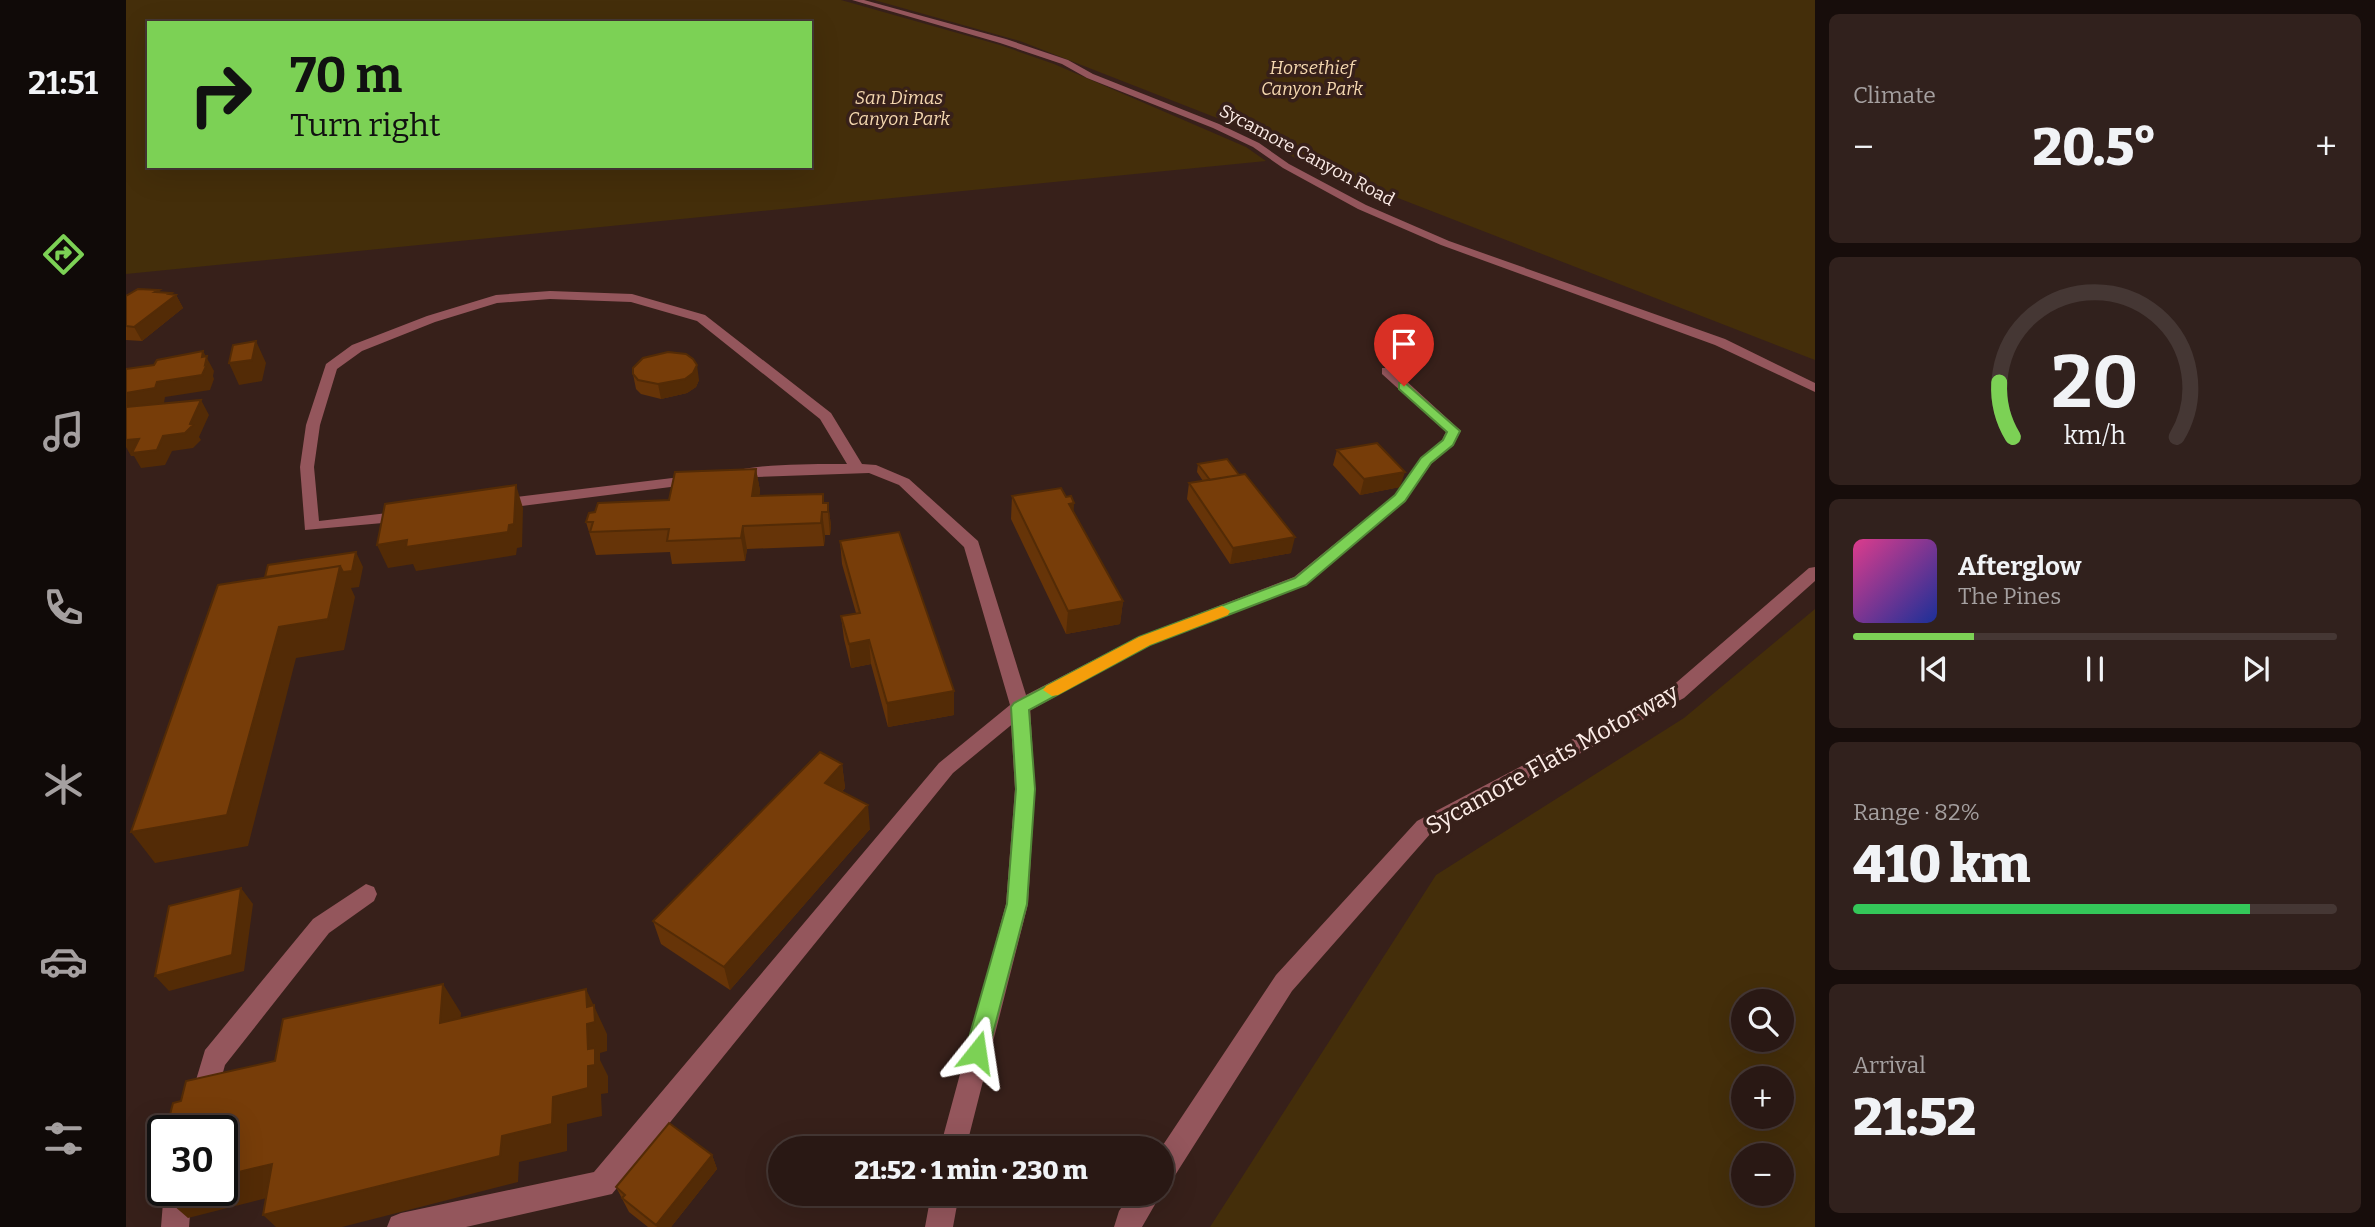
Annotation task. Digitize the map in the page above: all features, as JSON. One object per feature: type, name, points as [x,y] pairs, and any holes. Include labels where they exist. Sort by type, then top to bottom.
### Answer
[{"type":"street","name":"Sycamore Canyon Road","points":[[856,0],[1003,41],[1065,62],[1090,76],[1246,140],[1286,166],[1386,217],[1445,243],[1720,342],[1815,388]]},
{"type":"street","points":[[421,514],[311,527],[307,467],[313,425],[331,367],[357,348],[431,319],[496,299],[550,295],[632,298],[701,318],[826,416],[856,468]]},
{"type":"street","points":[[401,1227],[602,1184],[946,768],[1020,707],[1144,641],[1300,581],[1400,498],[1426,461],[1448,442],[1454,431],[1387,371]]},
{"type":"street","points":[[489,505],[778,470],[871,468],[904,482],[972,545],[1020,707],[1025,789],[1017,904],[956,1136]]},
{"type":"street","name":"Sycamore Flats Motorway","points":[[1174,1152],[1284,983],[1424,827],[1676,693],[1815,572]]},
{"type":"street","points":[[198,1115],[214,1059],[321,926],[366,894]]},
{"type":"street","points":[[175,1227],[177,1206]]},
{"type":"street","points":[[939,1227],[943,1206]]},
{"type":"street","points":[[1128,1227],[1140,1206]]},
{"type":"green space","name":"San Dimas Canyon Park","points":[[126,0],[841,0],[1000,45],[1054,64],[1246,147],[1266,161],[126,274]]},
{"type":"green space","name":"Horsethief Canyon Park","points":[[874,0],[1815,0],[1815,360],[1295,158],[1240,127],[1020,41]]},
{"type":"green space","points":[[1815,609],[1815,1227],[1210,1227],[1436,875],[1684,718]]},
{"type":"building","points":[[138,289],[159,290],[155,292],[176,295],[134,327],[126,326],[126,296]]},
{"type":"building","points":[[256,341],[252,360],[229,363],[233,345]]},
{"type":"building","points":[[203,351],[202,357],[207,356],[205,365],[207,364],[202,375],[157,382],[155,388],[126,393],[126,369],[154,365],[157,360]]},
{"type":"building","points":[[668,352],[686,354],[693,359],[697,365],[693,373],[685,379],[658,384],[638,380],[633,374],[633,368],[643,358]]},
{"type":"building","points":[[201,400],[190,424],[193,425],[185,433],[163,436],[157,450],[132,453],[139,439],[126,440],[126,407]]},
{"type":"building","points":[[1377,443],[1405,472],[1364,479],[1337,450]]},
{"type":"building","points":[[1227,459],[1239,475],[1210,480],[1198,464]]},
{"type":"building","points":[[756,469],[752,496],[823,494],[823,503],[828,503],[828,512],[822,512],[821,523],[743,526],[741,538],[667,541],[669,529],[590,532],[593,522],[586,522],[589,513],[595,512],[598,503],[669,500],[675,472]]},
{"type":"building","points":[[1245,474],[1295,537],[1233,548],[1189,483]]},
{"type":"building","points":[[516,485],[514,524],[509,525],[508,532],[406,547],[407,540],[377,545],[385,504]]},
{"type":"building","points":[[1061,488],[1066,497],[1071,496],[1074,503],[1069,504],[1123,601],[1068,611],[1012,496]]},
{"type":"building","points":[[899,532],[954,691],[887,703],[869,640],[849,644],[841,616],[860,613],[840,541]]},
{"type":"building","points":[[356,552],[352,571],[343,572],[340,566],[265,577],[268,565]]},
{"type":"building","points":[[340,566],[328,619],[279,627],[227,815],[131,832],[218,585]]},
{"type":"building","points":[[820,752],[842,764],[825,783],[868,805],[724,967],[653,921]]},
{"type":"building","points":[[241,888],[232,955],[155,976],[169,906]]},
{"type":"building","points":[[443,984],[440,1023],[586,989],[587,1007],[594,1005],[595,1022],[587,1024],[588,1049],[595,1048],[595,1065],[588,1066],[588,1088],[553,1097],[552,1124],[502,1136],[500,1156],[263,1215],[272,1164],[238,1172],[238,1115],[170,1115],[173,1103],[181,1101],[186,1081],[275,1061],[283,1019]]},
{"type":"building","points":[[669,1123],[712,1155],[656,1225],[622,1198],[625,1195],[616,1187]]},
{"type":"slow traffic","points":[[1052,690],[1144,641],[1222,611]]},
{"type":"route","points":[[977,1052],[1017,904],[1025,789],[1020,707],[1144,641],[1300,581],[1400,498],[1426,461],[1448,442],[1454,431],[1404,386]]}]
